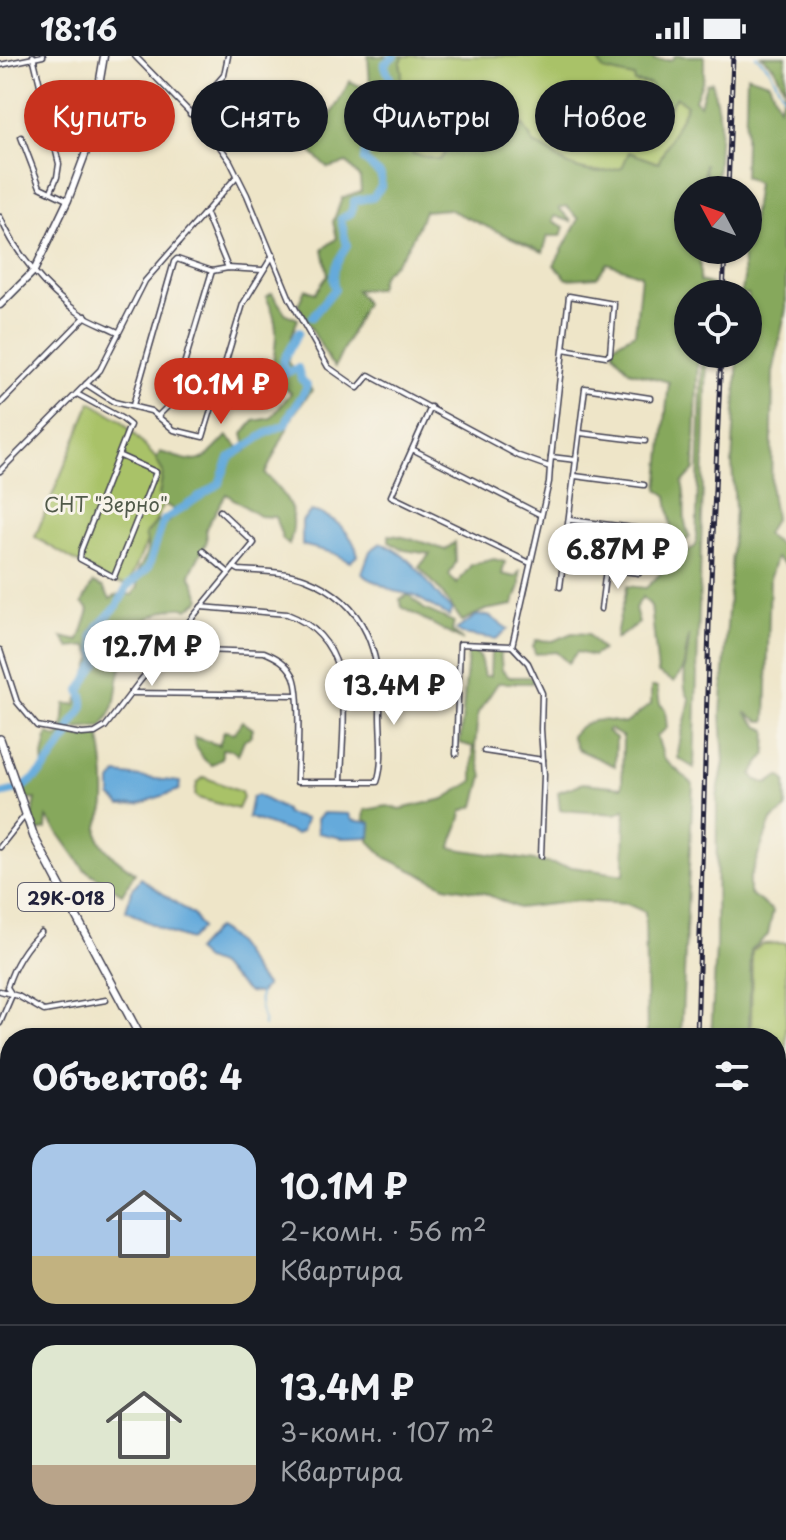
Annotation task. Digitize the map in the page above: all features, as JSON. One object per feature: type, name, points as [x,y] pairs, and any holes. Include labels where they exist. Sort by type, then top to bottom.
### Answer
[{"type":"main road","points":[[0,305],[34,271],[68,200],[89,144],[104,56]]},
{"type":"main road","name":"29К-018","points":[[0,739],[34,837],[136,1028]]},
{"type":"street","points":[[0,65],[43,56]]},
{"type":"street","points":[[135,56],[211,134],[237,176],[290,299],[328,367],[358,388],[369,375],[519,456],[550,467]]},
{"type":"street","points":[[190,114],[224,75],[228,56]]},
{"type":"street","points":[[33,57],[59,164],[51,191]]},
{"type":"street","points":[[21,137],[40,187],[68,200]]},
{"type":"street","points":[[0,471],[100,370],[145,281],[237,176]]},
{"type":"street","points":[[205,212],[228,268]]},
{"type":"street","points":[[0,217],[11,242],[34,271],[86,316],[119,333]]},
{"type":"street","points":[[86,384],[114,402],[133,405],[158,416],[174,430],[203,437],[243,304],[273,255]]},
{"type":"street","points":[[133,405],[174,262],[177,259],[212,271],[228,268],[263,270]]},
{"type":"street","points":[[158,416],[173,401],[212,271]]},
{"type":"street","points":[[512,646],[549,482],[551,457],[563,349],[569,296],[614,304],[610,354],[606,356],[563,349]]},
{"type":"street","points":[[0,404],[86,316]]},
{"type":"street","points":[[219,386],[258,397]]},
{"type":"street","points":[[560,587],[585,388],[650,398]]},
{"type":"street","points":[[77,394],[130,425],[118,455],[81,550],[80,559],[114,577],[156,472],[118,455]]},
{"type":"street","points":[[431,407],[391,496],[530,563]]},
{"type":"street","points":[[580,433],[645,441]]},
{"type":"street","points":[[414,450],[541,515]]},
{"type":"street","points":[[551,457],[577,460]]},
{"type":"street","points":[[575,476],[644,485]]},
{"type":"street","points":[[0,650],[17,702],[37,726],[82,734],[95,733],[105,727],[254,543],[220,511]]},
{"type":"street","points":[[570,520],[642,529]]},
{"type":"street","points":[[203,551],[229,573]]},
{"type":"street","points":[[563,564],[639,573]]},
{"type":"street","points":[[166,649],[264,652],[276,657],[287,666],[296,684],[297,782],[377,782],[381,679],[372,643],[351,610],[319,585],[284,574],[234,567]]},
{"type":"street","points":[[601,609],[606,569]]},
{"type":"street","points":[[201,607],[287,614],[300,619],[322,637],[333,652],[341,675],[341,782]]},
{"type":"street","points":[[456,754],[460,644],[512,646],[528,663],[542,693],[541,856]]},
{"type":"street","points":[[131,693],[296,695]]},
{"type":"street","points":[[484,751],[543,760]]},
{"type":"street","points":[[0,847],[26,814]]},
{"type":"street","points":[[12,995],[7,987],[19,958],[41,932]]},
{"type":"street","points":[[0,991],[44,1011],[106,1000]]},
{"type":"street","points":[[0,1023],[12,995]]},
{"type":"green space","points":[[368,56],[404,56],[400,63],[401,80],[370,80]]},
{"type":"green space","points":[[404,56],[568,56],[598,60],[604,70],[634,77],[635,80],[535,80],[535,145],[523,125],[519,124],[519,80],[401,80],[400,63]]},
{"type":"green space","points":[[568,56],[653,56],[654,60],[671,60],[675,56],[704,56],[704,77],[695,100],[700,105],[706,84],[712,82],[720,120],[718,176],[705,176],[705,163],[704,176],[674,176],[674,264],[700,264],[700,280],[674,280],[674,368],[698,368],[694,470],[682,483],[685,524],[690,537],[670,553],[665,552],[673,541],[667,496],[658,489],[669,382],[629,371],[614,353],[613,345],[635,333],[641,275],[607,263],[597,277],[567,279],[554,265],[579,219],[566,206],[559,208],[572,222],[555,216],[553,221],[564,227],[561,236],[548,236],[543,252],[448,209],[424,211],[411,241],[384,273],[378,289],[356,290],[365,303],[335,367],[330,362],[298,305],[305,289],[315,293],[328,275],[323,249],[337,238],[333,222],[342,198],[361,191],[360,178],[347,163],[328,168],[311,152],[328,152],[328,120],[344,92],[344,152],[413,152],[440,160],[445,152],[519,152],[519,124],[523,125],[535,145],[535,152],[550,152],[563,162],[585,170],[599,172],[622,168],[629,152],[658,163],[664,152],[675,152],[675,129],[687,105],[675,99],[675,80],[635,80],[634,77],[603,70],[598,60]]},
{"type":"green space","points":[[761,56],[786,56],[785,89],[774,67]]},
{"type":"green space","points":[[747,75],[769,82],[779,107],[785,89],[780,251],[786,256],[786,308],[773,373],[771,492],[775,517],[766,535],[786,549],[786,565],[776,558],[770,577],[766,721],[745,712],[759,727],[767,730],[766,754],[752,774],[755,779],[767,784],[779,776],[785,780],[786,809],[771,821],[749,880],[749,893],[773,911],[768,935],[751,950],[749,1028],[712,1028],[716,947],[717,797],[724,762],[721,714],[735,508],[732,464],[737,368],[762,368],[762,280],[744,280],[743,264],[762,264],[762,176],[744,176]]},
{"type":"green space","points":[[676,97],[687,105],[675,129]]},
{"type":"green space","points":[[413,152],[445,152],[440,160]]},
{"type":"green space","points":[[548,152],[664,152],[658,164],[609,171],[586,170],[562,162]]},
{"type":"green space","points":[[272,293],[286,314],[298,319],[291,337],[288,363],[312,390],[294,414],[265,474],[290,506],[293,524],[289,545],[283,540],[275,517],[259,516],[226,494],[206,528],[207,541],[190,574],[201,599],[188,609],[159,613],[140,627],[136,635],[135,654],[123,664],[113,708],[102,727],[63,730],[65,704],[76,704],[93,657],[88,646],[70,648],[62,637],[79,641],[89,610],[82,603],[93,583],[103,587],[110,599],[121,593],[132,595],[138,587],[136,574],[147,551],[145,535],[157,521],[168,522],[175,515],[159,495],[163,472],[156,460],[160,452],[191,461],[198,460],[210,454],[227,436],[244,452],[247,450],[243,434],[254,421],[271,418],[291,393],[281,385],[270,384],[276,330],[266,297]]},
{"type":"green space","points":[[702,368],[707,368],[694,768],[678,758],[690,699],[684,678],[689,635],[683,670],[674,682],[658,673],[651,606],[643,597],[635,608],[639,623],[616,639],[627,586],[646,588],[669,565],[696,546]]},
{"type":"green space","name":"СНТ \"Зерно\"","points":[[91,402],[121,420],[163,466],[163,505],[128,585],[110,582],[35,537]]},
{"type":"green space","points":[[389,535],[445,550],[455,542],[456,562],[449,575],[457,584],[471,565],[494,559],[505,562],[502,574],[515,577],[520,571],[520,586],[513,605],[485,610],[462,621],[419,567],[430,554],[404,550],[389,542]]},
{"type":"green space","points":[[409,595],[424,609],[454,622],[452,631],[463,641],[402,607],[400,599]]},
{"type":"green space","points":[[572,633],[588,634],[602,650],[593,656],[577,652],[568,663],[556,652],[535,654],[533,646],[536,640],[553,641]]},
{"type":"green space","points":[[472,649],[480,657],[484,676],[490,676],[491,652],[500,649],[502,670],[509,677],[533,677],[532,683],[498,683],[478,713],[475,747],[483,776],[475,806],[462,811],[451,848],[624,875],[625,809],[616,814],[560,810],[558,792],[583,783],[622,787],[623,737],[609,729],[607,731],[616,738],[615,766],[577,749],[571,736],[589,722],[625,724],[651,704],[651,687],[657,687],[660,704],[665,709],[667,728],[657,736],[664,759],[693,784],[681,1028],[647,1028],[645,912],[627,904],[577,901],[518,908],[484,893],[445,886],[386,858],[369,841],[371,823],[364,819],[365,810],[387,806],[400,809],[444,799],[473,781],[473,747],[460,743],[468,655]]},
{"type":"green space","points":[[242,721],[253,729],[238,755],[232,750],[222,749],[222,758],[212,765],[205,760],[197,749],[194,737],[219,745],[224,731],[234,733]]},
{"type":"green space","points":[[48,733],[57,738],[60,734],[86,738],[99,733],[105,806],[98,828],[99,838],[110,853],[135,873],[122,894],[84,869],[47,817],[46,829],[36,832],[31,822],[36,799],[25,800],[25,786],[44,767]]},
{"type":"green space","points":[[204,777],[241,792],[243,798],[238,809],[198,798],[195,795],[197,783]]},
{"type":"green space","points":[[786,943],[786,1028],[751,1028],[752,951],[762,944]]},
{"type":"water","points":[[311,511],[327,516],[341,526],[352,539],[358,555],[350,562],[333,553],[302,545],[302,521]]},
{"type":"water","points":[[381,543],[413,565],[452,610],[449,616],[413,595],[393,591],[364,576],[362,573],[370,551]]},
{"type":"water","points":[[488,615],[508,629],[496,639],[462,634],[456,630],[476,616]]},
{"type":"water","points":[[117,774],[180,782],[179,790],[139,804],[121,805],[111,796],[111,782]]},
{"type":"water","points":[[257,795],[285,810],[286,814],[306,819],[302,831],[296,834],[248,817],[252,797]]},
{"type":"water","points":[[323,813],[349,814],[352,820],[371,823],[370,837],[342,838],[318,833],[317,819]]},
{"type":"water","points":[[141,878],[193,915],[201,928],[190,940],[126,911],[131,891]]},
{"type":"water","points":[[216,928],[232,940],[266,986],[260,993],[248,992],[218,965],[205,960],[195,951]]},
{"type":"waterway","points":[[312,317],[335,289],[334,272],[347,246],[341,219],[351,213],[354,201],[373,197],[381,187],[381,175],[364,160],[365,152],[391,148],[392,138],[385,130],[366,130],[367,121],[381,113],[389,98],[383,95],[390,78],[384,64],[394,56]]},
{"type":"waterway","points":[[756,56],[769,68],[786,100]]},
{"type":"waterway","points":[[20,789],[42,771],[68,737],[72,723],[82,710],[80,690],[98,663],[93,636],[117,606],[128,586],[148,568],[164,520],[219,484],[229,458],[286,424],[307,385],[301,379],[298,368],[286,373],[282,362],[299,332]]},
{"type":"waterway","points":[[0,794],[13,791]]},
{"type":"waterway","points":[[260,993],[264,1026]]},
{"type":"railway","points":[[729,176],[733,56]]},
{"type":"railway","points":[[724,264],[724,280]]},
{"type":"railway","points":[[697,1028],[720,368]]}]
